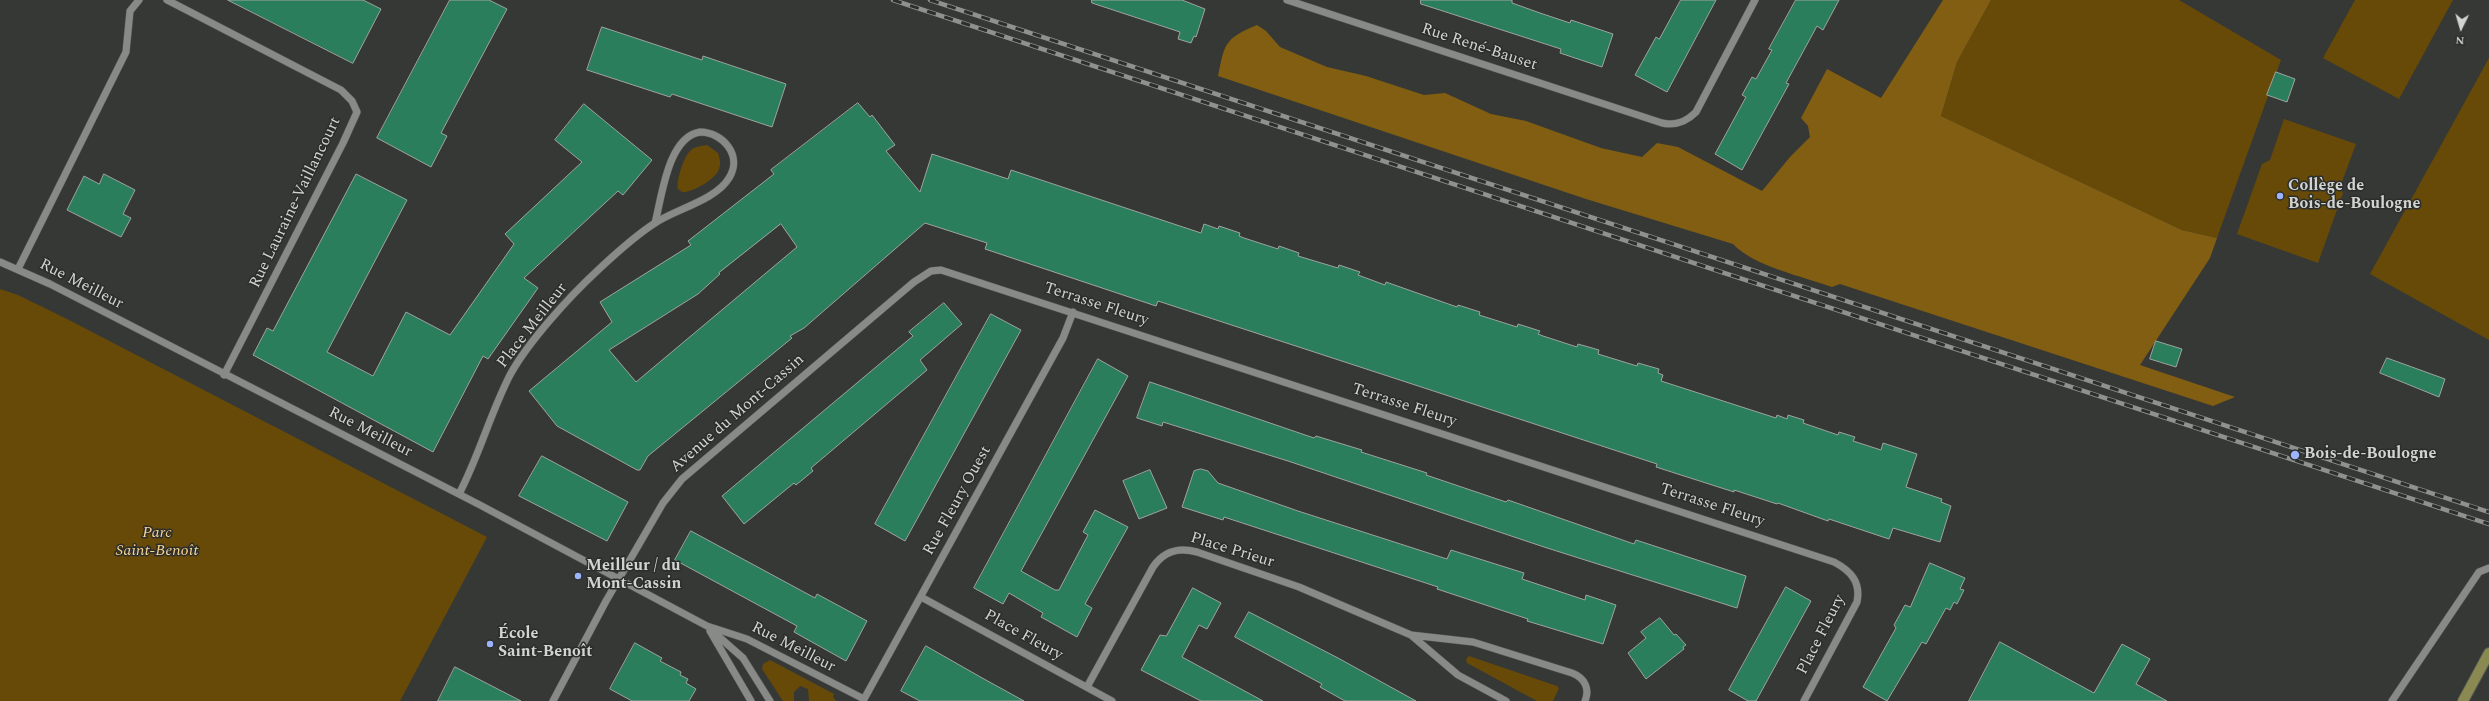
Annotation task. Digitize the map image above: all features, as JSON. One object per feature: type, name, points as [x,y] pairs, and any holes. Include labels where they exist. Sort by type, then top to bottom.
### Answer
[{"type":"main road","points":[[2463,701],[2489,653]]},
{"type":"street","points":[[18,269],[126,52],[130,11],[139,0]]},
{"type":"street","name":"Rue Lauraine-Vaillancourt","points":[[167,0],[341,90],[352,102],[357,112],[344,143],[224,375]]},
{"type":"street","name":"Rue René-Bauset","points":[[1287,0],[1662,123],[1673,124],[1683,122],[1696,112],[1755,0]]},
{"type":"street","name":"Place Meilleur","points":[[459,494],[471,470],[500,396],[517,364],[573,295],[608,262],[655,223],[713,192],[729,178],[732,170],[733,157],[727,144],[719,137],[700,132],[682,140],[672,158],[655,223]]},
{"type":"street","name":"Rue Meilleur","points":[[0,257],[18,269]]},
{"type":"street","name":"Rue Meilleur","points":[[0,262],[18,269],[459,494],[707,626],[747,639],[864,700]]},
{"type":"street","name":"Terrasse Fleury","points":[[938,270],[950,272],[1073,312],[1814,555],[1839,565],[1855,580]]},
{"type":"street","name":"Avenue du Mont-Cassin","points":[[553,701],[619,579],[666,499],[687,474],[914,282],[927,273],[938,270]]},
{"type":"street","name":"Rue Fleury Ouest","points":[[864,700],[1063,338],[1073,312]]},
{"type":"street","name":"Place Prieur","points":[[1087,687],[1153,567],[1165,555],[1175,550],[1192,551],[1299,587],[1411,635],[1458,674],[1506,701]]},
{"type":"street","points":[[2392,701],[2476,576],[2482,569],[2489,568]]},
{"type":"street","name":"Place Fleury","points":[[1804,701],[1855,606],[1858,596],[1855,580]]},
{"type":"street","name":"Place Fleury","points":[[921,597],[1112,701]]},
{"type":"street","points":[[707,626],[751,701]]},
{"type":"street","name":"Rue Meilleur","points":[[707,626],[743,658],[770,701]]},
{"type":"street","name":"Place Prieur","points":[[1411,635],[1473,642],[1572,673],[1581,678],[1586,685],[1587,693],[1584,701]]},
{"type":"green space","points":[[1991,0],[2179,0],[2281,60],[2217,238],[2182,230],[1941,116],[1957,62]]},
{"type":"green space","points":[[2355,0],[2453,0],[2399,99],[2323,58]]},
{"type":"green space","points":[[2489,58],[2489,340],[2370,274]]},
{"type":"green space","points":[[2284,119],[2356,144],[2340,187],[2343,193],[2318,263],[2237,234],[2262,164],[2270,160]]},
{"type":"green space","points":[[707,145],[718,153],[720,163],[717,173],[703,185],[686,192],[682,192],[678,189],[678,180],[681,168],[688,153],[699,146]]},
{"type":"green space","name":"Parc Saint-Benoît","points":[[0,289],[18,295],[67,319],[487,537],[400,701],[0,701]]},
{"type":"green space","points":[[1469,656],[1557,686],[1559,688],[1553,701],[1537,701],[1467,663],[1466,659]]},
{"type":"green space","points":[[770,660],[834,694],[833,697],[836,701],[809,701],[808,689],[800,686],[794,692],[794,701],[783,701],[762,669],[763,664]]},
{"type":"shaded area","points":[[1943,0],[1991,0],[1957,62],[1941,116],[2182,230],[2217,238],[2210,258],[2140,365],[2235,397],[2213,406],[1840,284],[1832,287],[1766,265],[1742,252],[1733,244],[1586,199],[1218,76],[1222,56],[1228,43],[1238,34],[1257,25],[1266,31],[1280,47],[1327,67],[1366,76],[1424,95],[1445,93],[1491,114],[1526,121],[1601,148],[1642,157],[1657,143],[1678,147],[1762,191],[1790,157],[1810,137],[1808,126],[1801,118],[1827,69],[1881,98]]},
{"type":"building","points":[[228,0],[363,0],[381,9],[353,63]]},
{"type":"building","points":[[450,0],[489,0],[507,9],[441,133],[447,136],[431,167],[377,138]]},
{"type":"building","points":[[1092,0],[1182,0],[1205,9],[1196,37],[1194,36],[1191,43],[1178,39],[1180,32],[1092,3]]},
{"type":"building","points":[[1421,0],[1512,0],[1512,3],[1540,13],[1570,23],[1571,20],[1613,34],[1602,67],[1560,53],[1561,49],[1421,4]]},
{"type":"building","points":[[1681,0],[1716,0],[1667,92],[1635,75],[1656,37],[1659,39]]},
{"type":"building","points":[[1796,0],[1839,0],[1823,30],[1817,26],[1786,83],[1789,84],[1742,170],[1715,154],[1746,97],[1742,95],[1752,77],[1756,79],[1772,50],[1769,49]]},
{"type":"building","points":[[602,27],[702,60],[703,56],[786,84],[772,127],[672,94],[670,97],[587,70]]},
{"type":"building","points":[[2276,72],[2295,79],[2287,102],[2267,95]]},
{"type":"building","points":[[858,103],[870,117],[872,115],[895,145],[886,151],[920,192],[932,154],[1008,179],[1011,170],[1201,233],[1204,224],[1218,229],[1219,226],[1240,233],[1239,236],[1244,238],[1278,249],[1279,246],[1299,253],[1298,256],[1338,268],[1339,265],[1360,272],[1358,275],[1385,285],[1386,282],[1457,307],[1458,305],[1480,312],[1479,315],[1517,327],[1518,324],[1540,331],[1538,334],[1543,336],[1577,347],[1578,344],[1599,350],[1598,354],[1637,366],[1638,363],[1659,369],[1658,373],[1663,375],[1661,381],[1776,418],[1777,415],[1787,419],[1788,415],[1804,420],[1803,423],[1838,435],[1839,432],[1855,437],[1853,441],[1881,450],[1883,443],[1917,454],[1906,487],[1942,499],[1941,502],[1951,506],[1940,542],[1893,528],[1889,539],[1829,519],[1828,521],[1778,503],[1777,504],[1734,490],[1734,492],[1656,467],[1657,464],[1158,301],[1156,306],[985,249],[987,243],[925,223],[804,328],[790,336],[792,338],[648,456],[640,470],[637,470],[557,426],[529,391],[612,322],[600,302],[691,245],[688,241],[774,174],[771,170]],"holes":[[[781,224],[797,247],[636,382],[609,350],[698,294],[720,274],[719,273]]]},
{"type":"building","points":[[584,104],[652,160],[623,195],[618,191],[524,278],[538,288],[488,359],[483,356],[433,452],[253,355],[267,328],[273,331],[356,174],[407,200],[327,352],[373,376],[406,312],[450,335],[514,244],[505,234],[582,162],[555,140]]},
{"type":"building","points":[[104,174],[135,190],[123,214],[131,218],[121,237],[67,210],[84,176],[99,184]]},
{"type":"building","points":[[944,303],[962,324],[920,360],[927,370],[811,468],[813,471],[796,485],[794,483],[744,524],[722,496],[913,336],[909,332]]},
{"type":"building","points":[[991,314],[1021,330],[905,541],[875,524]]},
{"type":"building","points":[[2156,341],[2182,349],[2176,367],[2150,359]]},
{"type":"building","points":[[2387,358],[2445,379],[2439,397],[2380,373]]},
{"type":"building","points":[[1098,359],[1128,376],[1021,571],[1055,590],[1059,590],[1088,535],[1083,532],[1095,510],[1128,527],[1085,604],[1092,608],[1077,637],[1041,617],[1043,613],[1009,593],[1003,604],[974,588]]},
{"type":"building","points":[[1150,382],[1314,438],[1316,436],[1362,450],[1361,452],[1427,473],[1426,475],[1506,502],[1508,500],[1634,544],[1636,540],[1746,576],[1737,608],[1544,547],[1288,461],[1163,422],[1162,426],[1137,418]]},
{"type":"building","points":[[542,456],[628,502],[607,541],[519,496]]},
{"type":"building","points":[[1201,469],[1208,471],[1218,483],[1298,511],[1447,559],[1451,550],[1524,573],[1522,579],[1585,600],[1586,595],[1616,605],[1603,644],[1527,621],[1528,619],[1437,589],[1438,587],[1224,517],[1223,520],[1182,507],[1194,471]]},
{"type":"building","points":[[1150,470],[1167,508],[1139,519],[1123,481]]},
{"type":"building","points":[[691,531],[815,598],[817,594],[867,621],[846,661],[794,632],[797,626],[675,560]]},
{"type":"building","points":[[1930,563],[1965,578],[1960,589],[1964,590],[1957,604],[1954,602],[1950,610],[1946,608],[1926,644],[1922,642],[1887,701],[1863,687],[1896,628],[1894,625],[1905,605],[1910,607]]},
{"type":"building","points":[[1786,587],[1811,601],[1756,701],[1748,701],[1729,690]]},
{"type":"building","points":[[1193,588],[1221,603],[1207,629],[1199,625],[1182,657],[1263,701],[1201,701],[1141,670],[1160,635],[1166,636]]},
{"type":"building","points":[[1249,612],[1338,658],[1416,701],[1345,701],[1320,687],[1322,684],[1235,637]]},
{"type":"building","points":[[1660,618],[1674,635],[1676,634],[1686,645],[1683,647],[1684,649],[1646,679],[1628,653],[1646,638],[1641,632]]},
{"type":"building","points":[[2000,642],[2094,693],[2122,644],[2150,659],[2136,684],[2167,701],[1969,701]]},
{"type":"building","points":[[635,643],[662,658],[660,661],[681,672],[680,675],[688,679],[686,683],[696,689],[689,701],[632,701],[610,689]]},
{"type":"building","points":[[926,646],[1024,701],[920,701],[901,691]]},
{"type":"building","points":[[455,667],[521,701],[438,701]]},
{"type":"railway","points":[[893,0],[2489,524]]},
{"type":"railway","points":[[930,0],[2489,512]]},
{"type":"place","name":"Collège de Bois-de-Boulogne","points":[[2280,196]]},
{"type":"place","name":"Bois-de-Boulogne","points":[[2295,455]]},
{"type":"place","name":"Meilleur / du Mont-Cassin","points":[[578,576]]},
{"type":"place","name":"École Saint-Benoît","points":[[490,644]]}]
